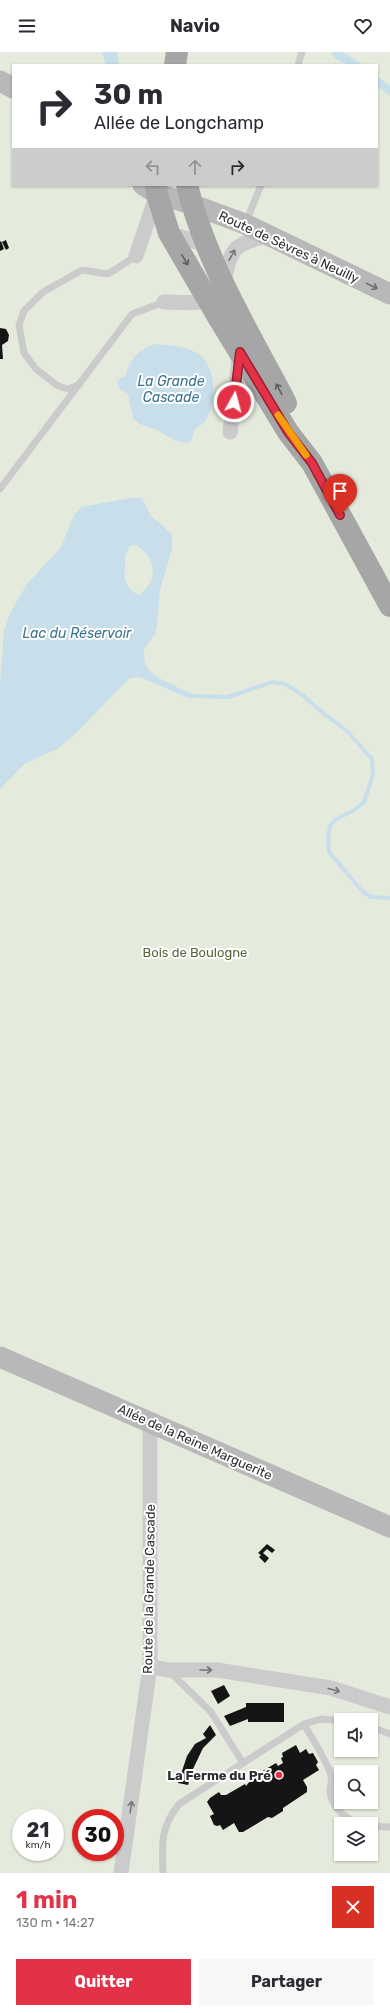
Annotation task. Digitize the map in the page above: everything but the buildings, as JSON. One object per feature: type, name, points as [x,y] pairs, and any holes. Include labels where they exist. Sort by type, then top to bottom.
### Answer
[{"type":"main road","points":[[175,64],[178,52]]},
{"type":"main road","points":[[0,81],[12,87]]},
{"type":"main road","points":[[152,188],[169,233],[288,432],[312,463]]},
{"type":"main road","name":"Route de Sèvres à Neuilly","points":[[152,188],[189,195],[266,235],[390,294]]},
{"type":"main road","points":[[189,195],[206,245],[223,283],[299,427],[312,463],[390,606]]},
{"type":"main road","name":"Allée de la Reine Marguerite","points":[[0,1357],[390,1527]]},
{"type":"street","points":[[136,256],[146,228],[152,188]]},
{"type":"street","points":[[146,228],[169,233],[206,245]]},
{"type":"street","points":[[164,302],[208,300],[218,293],[234,250],[239,245],[266,235]]},
{"type":"street","points":[[230,432],[240,352]]},
{"type":"street","name":"Route de la Grande Cascade","points":[[121,1873],[150,1666],[150,1423]]},
{"type":"street","points":[[150,1666],[167,1670],[217,1670],[331,1688],[390,1707]]},
{"type":"lane","points":[[298,64],[302,52]]},
{"type":"lane","points":[[245,224],[261,186]]},
{"type":"lane","points":[[81,384],[68,389],[58,386],[36,369],[24,353],[19,325],[24,311],[43,292],[82,270],[108,274],[136,256]]},
{"type":"lane","points":[[0,489],[81,384],[132,314],[164,302]]},
{"type":"lane","points":[[167,1670],[211,1712],[243,1763]]},
{"type":"lane","points":[[163,1873],[162,1847],[164,1833],[169,1817],[179,1804],[304,1724],[321,1719],[334,1720]]},
{"type":"lane","points":[[304,1724],[319,1750],[331,1776],[330,1794],[340,1814],[345,1817]]},
{"type":"lane","points":[[378,1730],[390,1734]]},
{"type":"lane","points":[[378,1826],[390,1827]]},
{"type":"green space","name":"Bois de Boulogne","points":[[0,52],[390,52],[390,1873],[0,1873]]},
{"type":"water","points":[[102,52],[117,52],[119,64],[106,64]]},
{"type":"water","points":[[331,52],[343,52],[361,64],[349,64],[341,62]]},
{"type":"water","points":[[378,77],[390,86],[390,96],[378,87]]},
{"type":"water","name":"La Grande Cascade","points":[[156,344],[191,350],[201,356],[210,370],[213,387],[212,405],[205,422],[194,430],[192,440],[187,443],[174,440],[157,430],[140,424],[133,418],[128,394],[120,389],[117,383],[119,379],[126,376],[129,365],[140,351]]},
{"type":"water","name":"Lac du Réservoir","points":[[130,498],[142,498],[151,516],[172,534],[172,549],[160,590],[157,626],[155,634],[144,649],[144,656],[145,663],[149,670],[157,677],[191,694],[188,698],[140,677],[130,678],[76,733],[57,749],[24,764],[0,789],[0,682],[4,630],[10,613],[27,584],[61,547],[74,515],[81,507]],"holes":[[[136,545],[148,556],[153,569],[150,583],[139,595],[128,586],[122,562],[130,546]]]},
{"type":"waterway","points":[[123,554],[123,573]]},
{"type":"waterway","points":[[186,693],[191,696],[228,697],[272,682],[285,684],[304,696],[324,714],[347,731],[372,759],[373,775],[364,802],[354,810],[335,820],[330,826],[328,837],[329,852],[363,892],[371,897],[390,898]]},
{"type":"slow traffic","points":[[278,415],[288,432],[306,455]]},
{"type":"place","name":"La Ferme du Pré","points":[[279,1775]]},
{"type":"route","points":[[234,402],[240,352],[288,432],[312,463],[340,515]]}]
